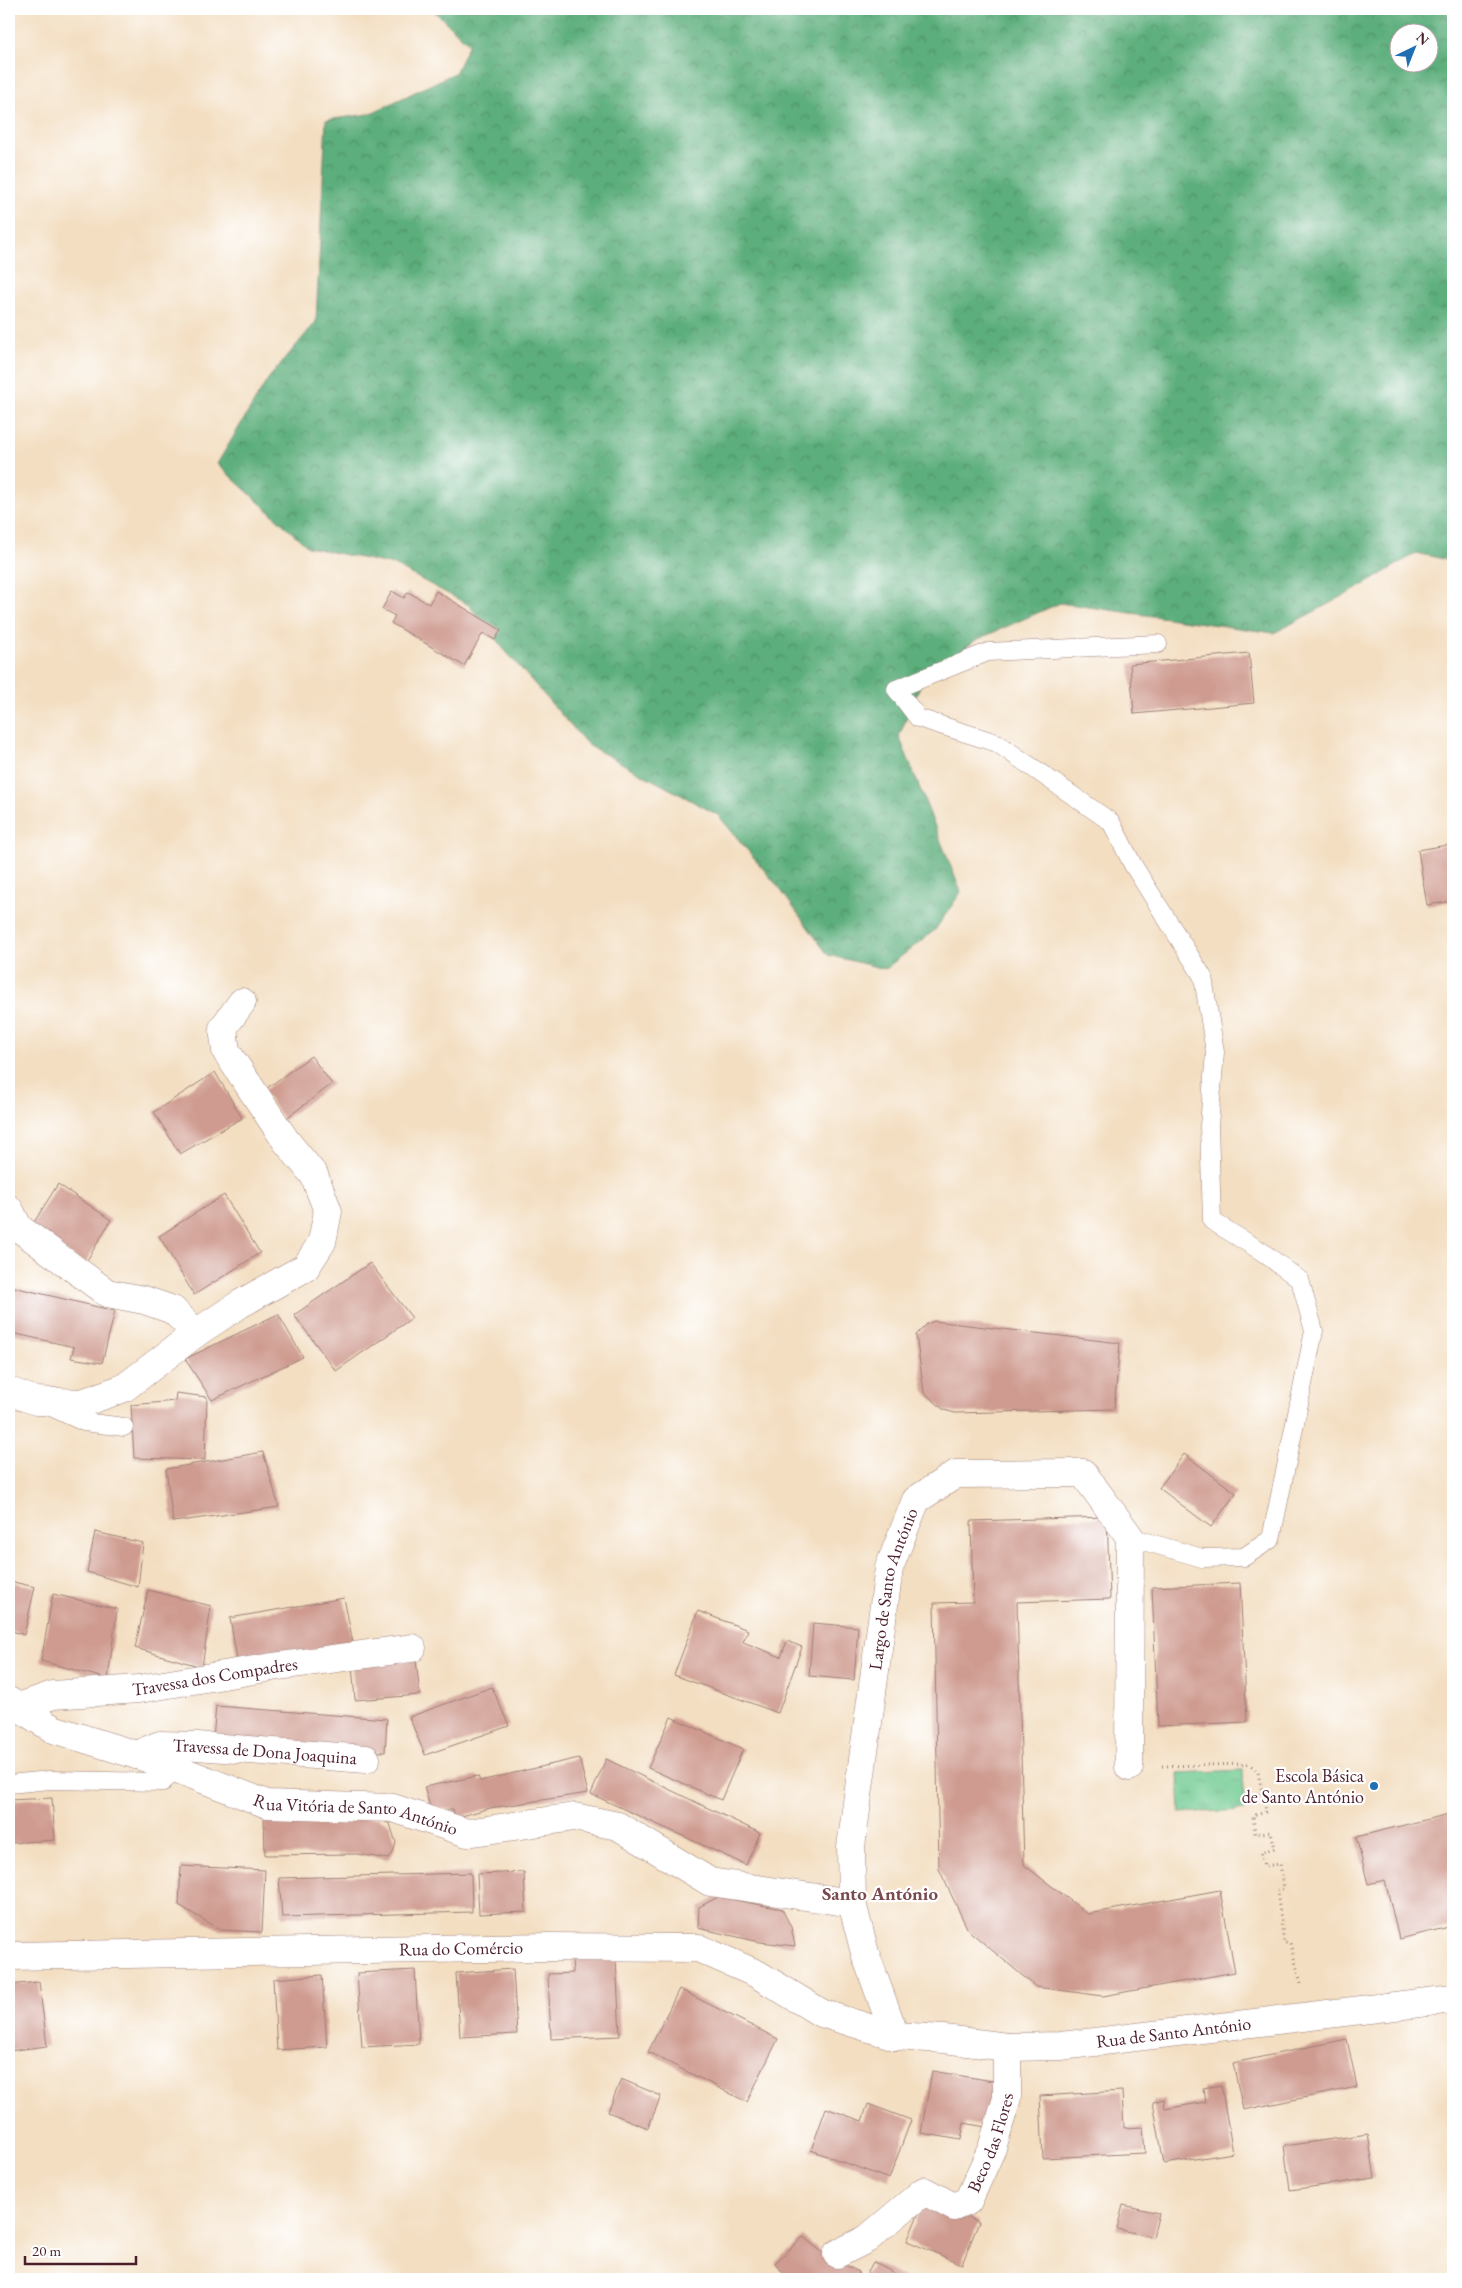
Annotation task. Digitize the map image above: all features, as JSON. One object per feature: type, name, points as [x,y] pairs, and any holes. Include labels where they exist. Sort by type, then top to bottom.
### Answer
[{"type":"street","points":[[9,1391],[36,1401],[82,1403],[124,1388],[196,1333],[306,1267],[322,1242],[328,1211],[314,1175],[286,1141],[226,1051],[223,1028],[242,1002]]},
{"type":"street","points":[[9,1208],[19,1228],[107,1293],[144,1300],[173,1310],[196,1333]]},
{"type":"street","name":"Largo de Santo António","points":[[895,2036],[866,1953],[852,1903],[850,1847],[889,1568],[916,1500],[956,1474],[1083,1472],[1130,1537]]},
{"type":"street","points":[[1129,1767],[1130,1537]]},
{"type":"street","name":"Travessa dos Compadres","points":[[14,1704],[53,1695],[139,1689],[272,1667],[412,1648]]},
{"type":"street","name":"Rua Vitória de Santo António","points":[[14,1704],[53,1729],[175,1768],[267,1804],[393,1808],[466,1833],[574,1817],[618,1826],[710,1882],[852,1903]]},
{"type":"street","name":"Travessa de Dona Joaquina","points":[[136,1755],[160,1745],[169,1745],[366,1759]]},
{"type":"street","name":"Rua do Comércio","points":[[9,1956],[550,1946],[698,1948],[757,1974],[821,2013],[895,2036]]},
{"type":"street","name":"Rua de Santo António","points":[[895,2036],[944,2038],[1007,2047],[1061,2046],[1453,1999]]},
{"type":"street","name":"Beco das Flores","points":[[837,2254],[867,2238],[924,2191],[954,2207],[968,2201],[992,2148],[1007,2098],[1007,2047]]},
{"type":"lane","points":[[1130,1537],[1202,1558],[1244,1557],[1271,1539],[1314,1331],[1303,1289],[1300,1280],[1261,1251],[1212,1221],[1209,1126],[1215,1052],[1203,977],[1134,865],[1111,822],[997,743],[918,718],[896,689],[988,652],[1158,644]]},
{"type":"lane","points":[[36,1401],[84,1422],[124,1427]]},
{"type":"lane","points":[[9,1784],[50,1780],[163,1782],[175,1768]]},
{"type":"path","points":[[1129,1767],[1249,1764],[1258,1772],[1266,1812],[1253,1816],[1256,1834],[1272,1832],[1275,1848],[1261,1852],[1264,1866],[1280,1864],[1284,1888],[1277,1891],[1284,1943],[1290,1943],[1302,1988]]},
{"type":"green space","points":[[432,9],[1453,9],[1453,561],[1416,553],[1362,586],[1274,633],[1060,603],[976,640],[923,679],[899,736],[961,892],[935,930],[885,969],[828,955],[780,889],[718,815],[588,745],[502,647],[469,605],[394,565],[308,547],[217,464],[268,379],[316,322],[326,120],[369,114],[455,73],[469,44]]},
{"type":"green space","points":[[1243,1770],[1244,1810],[1180,1813],[1178,1773]]},
{"type":"building","points":[[392,591],[404,598],[408,592],[429,604],[436,591],[501,630],[495,640],[483,633],[464,666],[391,623],[395,616],[382,609]]},
{"type":"building","points":[[1249,653],[1254,703],[1134,714],[1130,664]]},
{"type":"building","points":[[1453,844],[1453,901],[1427,905],[1418,850]]},
{"type":"building","points":[[311,1056],[332,1084],[284,1120],[263,1091]]},
{"type":"building","points":[[215,1072],[242,1118],[180,1154],[154,1112]]},
{"type":"building","points":[[58,1184],[111,1220],[85,1264],[31,1227]]},
{"type":"building","points":[[224,1195],[260,1253],[194,1295],[159,1236]]},
{"type":"building","points":[[370,1263],[412,1318],[336,1371],[294,1315]]},
{"type":"building","points":[[9,1286],[115,1311],[102,1363],[71,1358],[74,1347],[12,1333],[10,1339]]},
{"type":"building","points":[[278,1314],[303,1357],[212,1400],[185,1359]]},
{"type":"building","points":[[934,1321],[1120,1343],[1114,1409],[955,1413],[944,1410],[924,1392],[916,1335],[927,1324]]},
{"type":"building","points":[[176,1393],[207,1397],[205,1460],[134,1458],[131,1405],[175,1401]]},
{"type":"building","points":[[263,1452],[279,1507],[173,1522],[166,1469]]},
{"type":"building","points":[[1184,1454],[1236,1493],[1211,1527],[1159,1488]]},
{"type":"building","points":[[1107,1517],[1110,1599],[1017,1602],[1024,1865],[1088,1914],[1220,1890],[1235,1972],[1103,1996],[1036,1987],[968,1930],[939,1869],[934,1603],[973,1602],[971,1521]]},
{"type":"building","points":[[95,1532],[143,1543],[138,1587],[87,1572]]},
{"type":"building","points":[[9,1581],[35,1587],[24,1635],[9,1630]]},
{"type":"building","points":[[1240,1583],[1247,1722],[1158,1726],[1152,1587]]},
{"type":"building","points":[[148,1590],[211,1606],[202,1667],[135,1648]]},
{"type":"building","points":[[53,1594],[117,1609],[108,1679],[41,1661]]},
{"type":"building","points":[[344,1598],[353,1643],[238,1665],[230,1618]]},
{"type":"building","points":[[698,1611],[748,1630],[743,1642],[781,1657],[787,1641],[802,1647],[778,1713],[674,1675]]},
{"type":"building","points":[[813,1623],[858,1627],[854,1680],[809,1676]]},
{"type":"building","points":[[416,1660],[420,1695],[355,1700],[352,1665]]},
{"type":"building","points":[[492,1687],[509,1726],[425,1755],[409,1717]]},
{"type":"building","points":[[216,1706],[387,1719],[385,1752],[319,1749],[213,1739]]},
{"type":"building","points":[[671,1717],[743,1749],[721,1800],[648,1768]]},
{"type":"building","points":[[579,1758],[588,1793],[490,1808],[455,1818],[453,1809],[431,1810],[424,1787],[478,1776],[480,1781]]},
{"type":"building","points":[[606,1759],[760,1833],[746,1865],[591,1794]]},
{"type":"building","points":[[52,1798],[55,1840],[9,1843],[9,1800]]},
{"type":"building","points":[[1453,1813],[1453,1926],[1399,1939],[1385,1880],[1368,1884],[1356,1837]]},
{"type":"building","points":[[264,1814],[377,1818],[390,1824],[396,1843],[393,1853],[388,1859],[357,1854],[265,1855]]},
{"type":"building","points":[[181,1866],[265,1870],[262,1932],[220,1930],[179,1905]]},
{"type":"building","points":[[524,1872],[526,1912],[479,1914],[477,1874]]},
{"type":"building","points":[[471,1873],[472,1912],[282,1917],[279,1878]]},
{"type":"building","points":[[718,1897],[782,1909],[791,1927],[795,1946],[760,1942],[698,1928],[699,1907]]},
{"type":"building","points":[[616,1958],[620,2036],[551,2039],[548,1974],[573,1973],[572,1960]]},
{"type":"building","points":[[513,1969],[517,2034],[460,2037],[456,1973]]},
{"type":"building","points":[[415,1970],[419,2044],[362,2047],[357,1973]]},
{"type":"building","points":[[322,1975],[327,2047],[277,2050],[273,1979]]},
{"type":"building","points":[[39,1982],[47,2046],[9,2051],[9,1985]]},
{"type":"building","points":[[679,1989],[778,2039],[747,2102],[648,2052]]},
{"type":"building","points":[[1347,2039],[1357,2087],[1243,2110],[1233,2063]]},
{"type":"building","points":[[932,2071],[999,2082],[991,2128],[964,2123],[961,2140],[921,2133]]},
{"type":"building","points":[[621,2079],[661,2096],[648,2128],[608,2112]]},
{"type":"building","points":[[1221,2085],[1233,2153],[1164,2164],[1153,2102],[1164,2099],[1165,2109],[1205,2102],[1203,2088]]},
{"type":"building","points":[[1122,2091],[1124,2128],[1143,2127],[1145,2153],[1043,2158],[1040,2096]]},
{"type":"building","points":[[868,2104],[911,2120],[889,2179],[811,2150],[826,2108],[862,2121]]},
{"type":"building","points":[[1368,2134],[1375,2178],[1290,2190],[1284,2146]]},
{"type":"building","points":[[925,2198],[979,2222],[962,2264],[907,2241]]},
{"type":"building","points":[[1123,2205],[1159,2213],[1153,2237],[1117,2229]]},
{"type":"building","points":[[803,2237],[827,2256],[859,2272],[856,2279],[788,2279],[775,2263]]},
{"type":"building","points":[[873,2262],[905,2279],[864,2279]]},
{"type":"place","name":"Escola Básica de Santo António","points":[[1374,1786]]},
{"type":"district","name":"Santo António","points":[[880,1893]]}]
